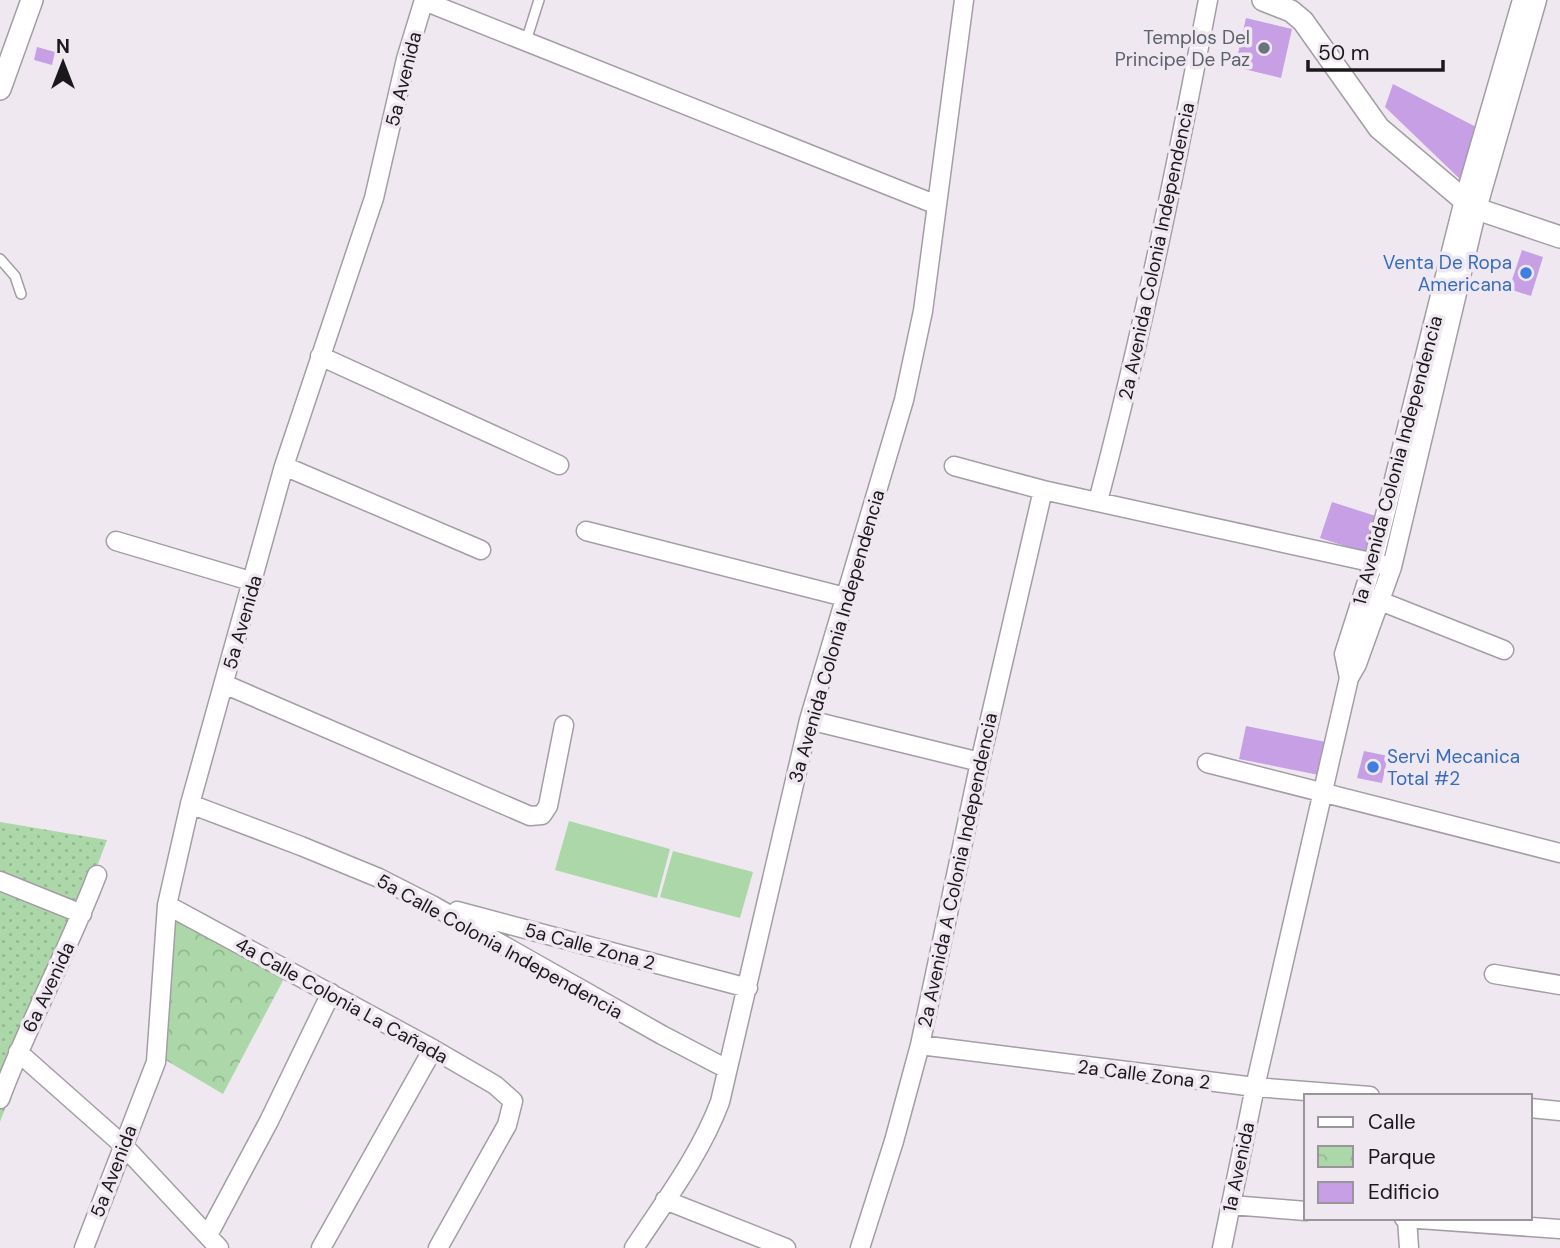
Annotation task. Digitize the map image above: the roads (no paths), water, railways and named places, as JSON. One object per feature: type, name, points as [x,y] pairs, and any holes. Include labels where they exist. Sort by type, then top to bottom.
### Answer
[{"type":"street","points":[[0,89],[32,0]]},
{"type":"street","points":[[424,0],[937,205]]},
{"type":"street","name":"5a Avenida","points":[[84,1248],[156,1062],[167,905],[190,804],[254,582],[284,466],[374,198],[406,60],[424,0]]},
{"type":"street","name":"3a Avenida Colonia Independencia","points":[[635,1248],[693,1159],[711,1127],[720,1102],[810,720],[904,400],[923,311],[964,0]]},
{"type":"street","name":"2a Avenida Colonia Independencia","points":[[1098,501],[1126,393],[1172,190],[1208,0]]},
{"type":"street","points":[[1263,0],[1291,10],[1303,21],[1379,128],[1471,205],[1560,237]]},
{"type":"street","name":"1a Avenida Colonia Independencia","points":[[1255,1087],[1349,678],[1357,664],[1371,598],[1373,563],[1471,205],[1522,0]]},
{"type":"street","name":"1a Avenida Colonia Independencia","points":[[1371,598],[1392,567],[1471,205],[1537,0]]},
{"type":"street","points":[[320,356],[559,465]]},
{"type":"street","points":[[284,466],[481,550]]},
{"type":"street","points":[[954,466],[1043,490],[1392,567]]},
{"type":"street","name":"2a Avenida A Colonia Independencia","points":[[860,1248],[894,1141],[920,1045],[980,762],[1043,490]]},
{"type":"street","points":[[586,531],[845,597]]},
{"type":"street","points":[[116,541],[254,582]]},
{"type":"street","points":[[1371,598],[1504,650]]},
{"type":"street","points":[[225,684],[530,816],[542,815],[548,806],[564,725]]},
{"type":"street","points":[[810,720],[980,762]]},
{"type":"street","points":[[1207,763],[1560,853]]},
{"type":"street","name":"5a Calle Colonia Independencia","points":[[190,804],[379,878],[727,1069]]},
{"type":"street","name":"6a Avenida","points":[[0,1099],[18,1052],[97,876]]},
{"type":"street","points":[[0,881],[82,914]]},
{"type":"street","name":"4a Calle Colonia La Cañada","points":[[167,905],[433,1049],[495,1085],[513,1101],[507,1125],[438,1248]]},
{"type":"street","name":"5a Calle Zona 2","points":[[432,905],[748,988]]},
{"type":"street","points":[[1494,974],[1560,985]]},
{"type":"street","points":[[18,1052],[123,1145],[214,1242],[331,993]]},
{"type":"street","name":"2a Calle Zona 2","points":[[920,1045],[1255,1087],[1344,1094]]},
{"type":"street","points":[[321,1248],[433,1049]]},
{"type":"street","name":"1a Avenida","points":[[1222,1248],[1255,1087]]},
{"type":"street","points":[[1532,1108],[1560,1111]]},
{"type":"street","points":[[665,1200],[786,1248]]},
{"type":"street","points":[[1231,1205],[1304,1211]]},
{"type":"street","points":[[1405,1220],[1409,1248]]},
{"type":"street","points":[[1433,1220],[1560,1229]]},
{"type":"lane","points":[[526,41],[540,0]]},
{"type":"lane","points":[[0,259],[15,276],[21,294]]},
{"type":"place","name":"Templos Del Principe De Paz","points":[[1264,48]]},
{"type":"place","name":"Venta De Ropa Americana","points":[[1526,273]]},
{"type":"place","name":"Servi Mecanica Total #2","points":[[1373,767]]}]
